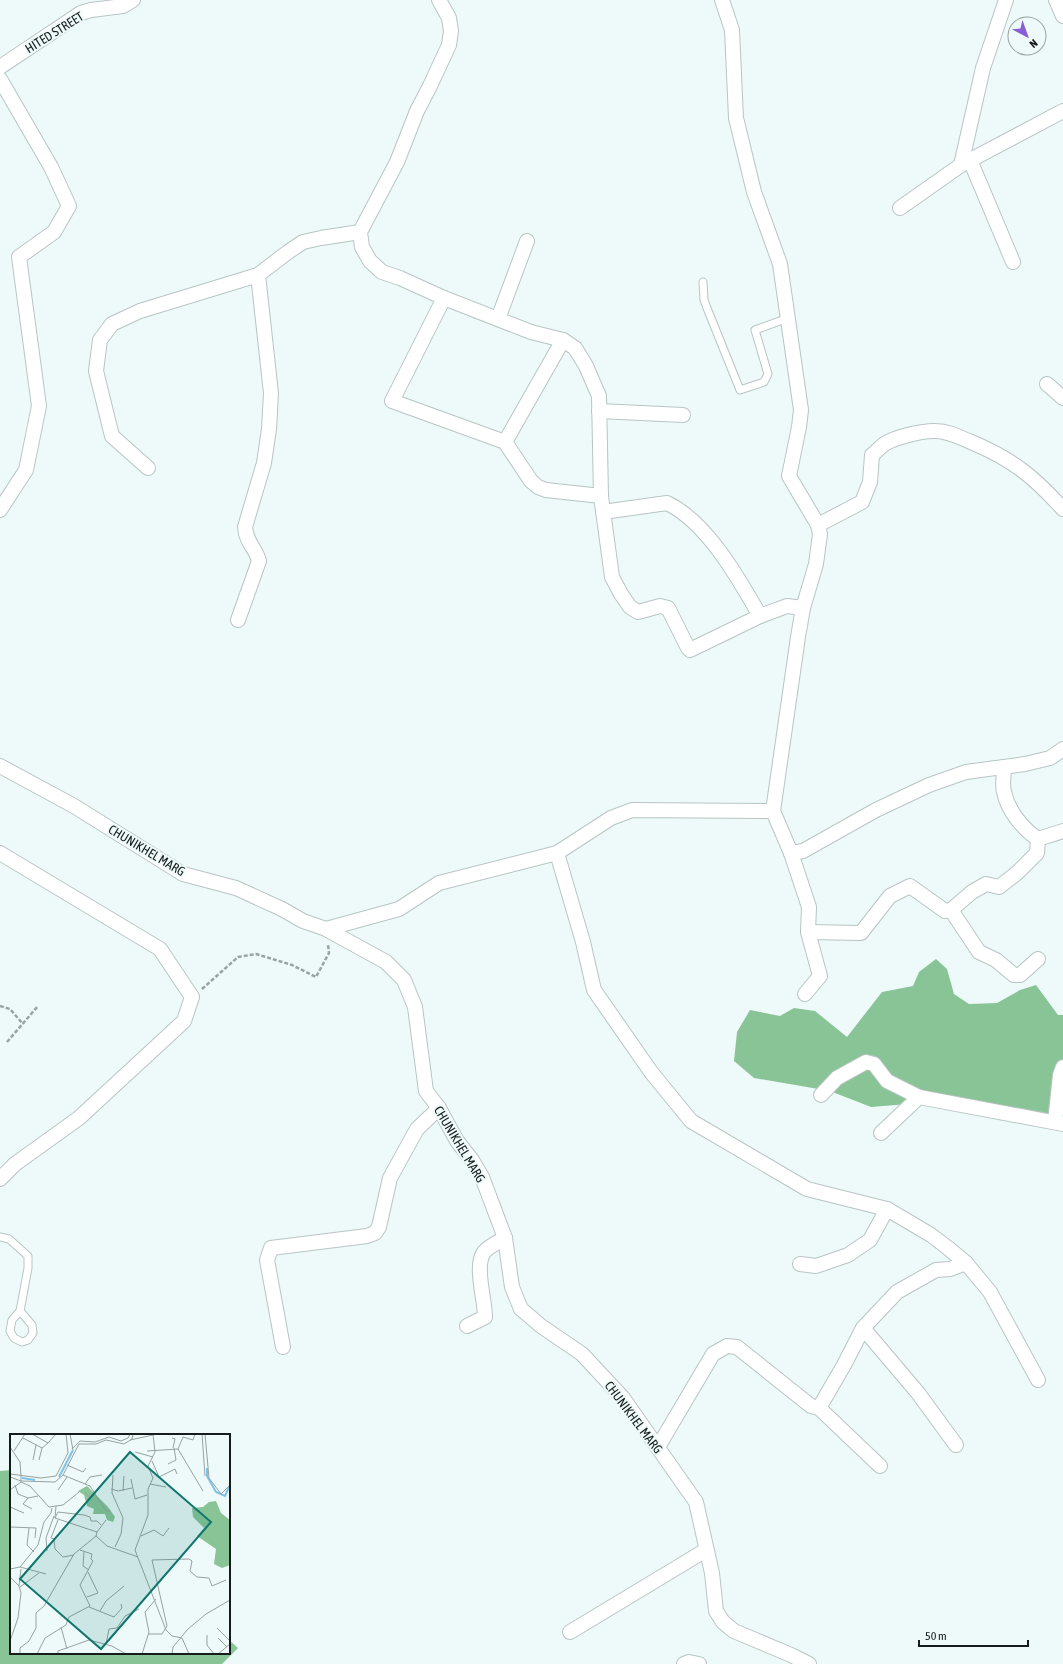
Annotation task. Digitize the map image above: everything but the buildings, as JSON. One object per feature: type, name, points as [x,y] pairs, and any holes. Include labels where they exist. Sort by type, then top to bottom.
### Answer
[{"type":"street","name":"HITED STREET","points":[[0,67],[81,13],[91,10],[123,6],[133,0]]},
{"type":"street","points":[[439,0],[449,18],[451,31],[448,45],[417,111],[397,162],[360,232],[362,247],[370,261],[382,272],[531,332],[563,340],[575,348],[586,366],[598,396],[601,496],[610,571],[614,584],[630,607],[638,612],[660,606],[668,608],[690,650],[760,616],[787,606],[803,608]]},
{"type":"street","points":[[722,0],[732,30],[736,118],[754,192],[780,264],[801,410],[800,428],[789,476],[818,525],[820,534],[816,564],[803,608],[773,811],[791,853],[809,907],[808,932],[820,976],[805,994]]},
{"type":"street","points":[[1006,0],[983,68],[966,162],[1014,262]]},
{"type":"street","points":[[1056,0],[1063,16]]},
{"type":"street","points":[[0,79],[51,167],[69,206],[54,232],[19,257],[39,406],[26,470],[0,510]]},
{"type":"street","points":[[900,208],[966,162],[1063,111]]},
{"type":"street","points":[[148,468],[112,436],[96,371],[100,340],[112,324],[140,311],[258,275],[303,242],[360,232]]},
{"type":"street","points":[[498,319],[527,241]]},
{"type":"street","points":[[238,620],[259,561],[258,556],[246,536],[245,527],[264,463],[269,429],[271,392],[258,275]]},
{"type":"street","points":[[444,298],[392,400],[505,442],[531,481],[538,487],[546,490],[601,496]]},
{"type":"street","points":[[505,442],[563,340]]},
{"type":"street","points":[[1047,384],[1063,398]]},
{"type":"street","points":[[599,411],[683,415]]},
{"type":"street","points":[[818,525],[862,502],[870,482],[872,455],[886,443],[934,430],[949,432],[995,452],[1023,469],[1047,491],[1063,509]]},
{"type":"street","points":[[603,512],[667,504],[676,508],[707,535],[741,582],[760,616]]},
{"type":"street","points":[[791,853],[803,851],[876,810],[929,785],[966,772],[1025,764],[1050,758],[1063,749]]},
{"type":"street","name":"CHUNIKHEL MARG","points":[[0,766],[74,806],[184,874],[236,888],[282,909],[303,921],[326,929],[386,962],[404,980],[415,1007],[426,1091],[438,1108],[457,1141],[472,1160],[482,1177],[505,1238],[512,1287],[521,1309],[541,1326],[582,1354],[623,1398],[696,1502],[712,1573],[716,1611],[723,1622],[734,1631],[809,1664]]},
{"type":"street","points":[[1004,767],[1004,792],[1013,813],[1028,832],[1038,839]]},
{"type":"street","points":[[326,929],[399,909],[439,883],[557,853],[611,818],[632,810],[773,811]]},
{"type":"street","points":[[1038,839],[1063,832]]},
{"type":"street","points":[[808,932],[861,933],[890,896],[910,886],[945,911],[951,910],[972,892],[986,884],[999,887],[1017,874],[1037,853],[1038,839]]},
{"type":"street","points":[[0,853],[160,949],[192,997],[184,1021],[79,1118],[15,1164],[0,1179]]},
{"type":"street","points":[[557,853],[583,942],[594,990],[651,1072],[691,1121],[807,1189],[887,1209],[931,1235],[966,1263],[990,1292],[1038,1380]]},
{"type":"street","points":[[951,910],[979,952],[996,960],[1014,975],[1020,975],[1038,959]]},
{"type":"street","points":[[821,1095],[837,1078],[866,1062],[874,1064],[888,1081],[919,1097],[1059,1123],[1060,1075],[1063,1067]]},
{"type":"street","points":[[881,1133],[919,1097]]},
{"type":"street","points":[[283,1347],[267,1260],[271,1248],[367,1236],[375,1233],[379,1227],[390,1178],[417,1129],[438,1108]]},
{"type":"street","points":[[800,1264],[816,1266],[848,1255],[870,1240],[887,1209]]},
{"type":"street","points":[[467,1326],[485,1317],[485,1305],[479,1270],[484,1252],[505,1238]]},
{"type":"street","points":[[819,1408],[863,1328],[897,1292],[936,1270],[950,1269],[966,1263]]},
{"type":"street","points":[[863,1328],[918,1394],[956,1445]]},
{"type":"street","points":[[658,1447],[713,1354],[727,1346],[737,1347],[811,1406],[819,1408],[880,1466]]},
{"type":"street","points":[[570,1632],[706,1550]]},
{"type":"street","points":[[684,1664],[689,1662],[699,1664]]},
{"type":"lane","points":[[703,282],[704,300],[740,390],[764,382],[768,374],[755,330],[788,318]]},
{"type":"lane","points":[[0,1237],[9,1239],[28,1256],[28,1268],[20,1311]]},
{"type":"path","points":[[192,997],[238,956],[256,954],[292,965],[316,977],[329,953],[326,929]]},
{"type":"path","points":[[0,1006],[10,1009],[23,1024]]},
{"type":"path","points":[[7,1042],[38,1006]]},
{"type":"green space","points":[[936,959],[947,969],[954,994],[969,1004],[997,1003],[1020,990],[1036,985],[1058,1015],[1063,1015],[1063,1127],[933,1102],[871,1107],[830,1091],[754,1078],[734,1061],[737,1032],[750,1010],[780,1016],[794,1008],[815,1011],[847,1037],[882,992],[913,986],[919,972]]},
{"type":"green space","points":[[10,1470],[10,1654],[230,1654],[230,1641],[238,1648],[222,1664],[0,1664],[0,1471]]}]
